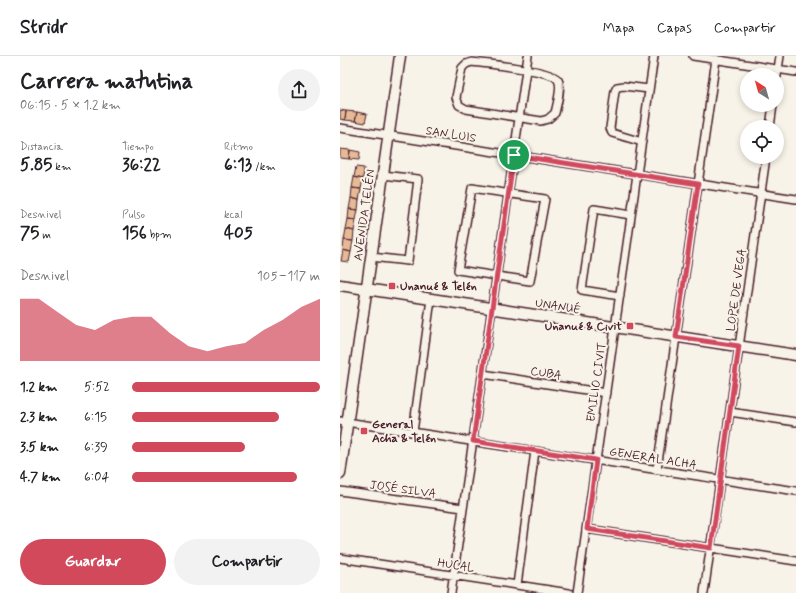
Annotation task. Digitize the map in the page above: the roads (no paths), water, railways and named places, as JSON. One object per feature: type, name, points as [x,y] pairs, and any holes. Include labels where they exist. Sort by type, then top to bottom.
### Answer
[{"type":"street","name":"AVENIDA TELÉN","points":[[340,474],[344,421],[367,289],[400,56]]},
{"type":"street","points":[[451,593],[528,56]]},
{"type":"street","name":"EMILIO CIVIT","points":[[578,593],[654,56]]},
{"type":"street","points":[[694,56],[754,68]]},
{"type":"street","points":[[779,68],[780,56]]},
{"type":"street","points":[[657,469],[716,60]]},
{"type":"street","points":[[472,62],[526,69],[553,75],[558,78],[560,84],[555,113],[548,119],[541,121],[466,109],[459,105],[456,97],[462,68],[466,64],[472,62]]},
{"type":"street","points":[[784,73],[796,72]]},
{"type":"street","points":[[642,142],[612,133],[610,128],[615,92],[618,87],[624,86],[649,89]]},
{"type":"street","name":"SAN LUIS","points":[[340,128],[796,199]]},
{"type":"street","name":"LOPE DE VEGA","points":[[704,593],[765,164]]},
{"type":"street","points":[[371,257],[408,261],[418,179],[383,175]]},
{"type":"street","points":[[472,188],[508,193],[545,199],[530,281],[458,270],[472,188]]},
{"type":"street","points":[[620,296],[582,290],[594,209],[631,215]]},
{"type":"street","name":"UNANUÉ","points":[[340,285],[796,355]]},
{"type":"street","points":[[413,432],[431,299]]},
{"type":"street","name":"CUBA","points":[[483,374],[606,393]]},
{"type":"street","points":[[730,412],[796,422]]},
{"type":"street","name":"GENERAL ACHA","points":[[344,421],[796,491]]},
{"type":"street","points":[[517,585],[534,451]]},
{"type":"street","name":"JOSÉ SILVA","points":[[340,491],[463,508]]},
{"type":"street","points":[[587,529],[796,561]]},
{"type":"street","name":"HUCAL","points":[[340,558],[569,593]]},
{"type":"place","name":"Unanué & Telén","points":[[392,286]]},
{"type":"place","name":"Unanué & Civit","points":[[630,326]]},
{"type":"place","name":"General Acha & Telén","points":[[364,431]]}]
